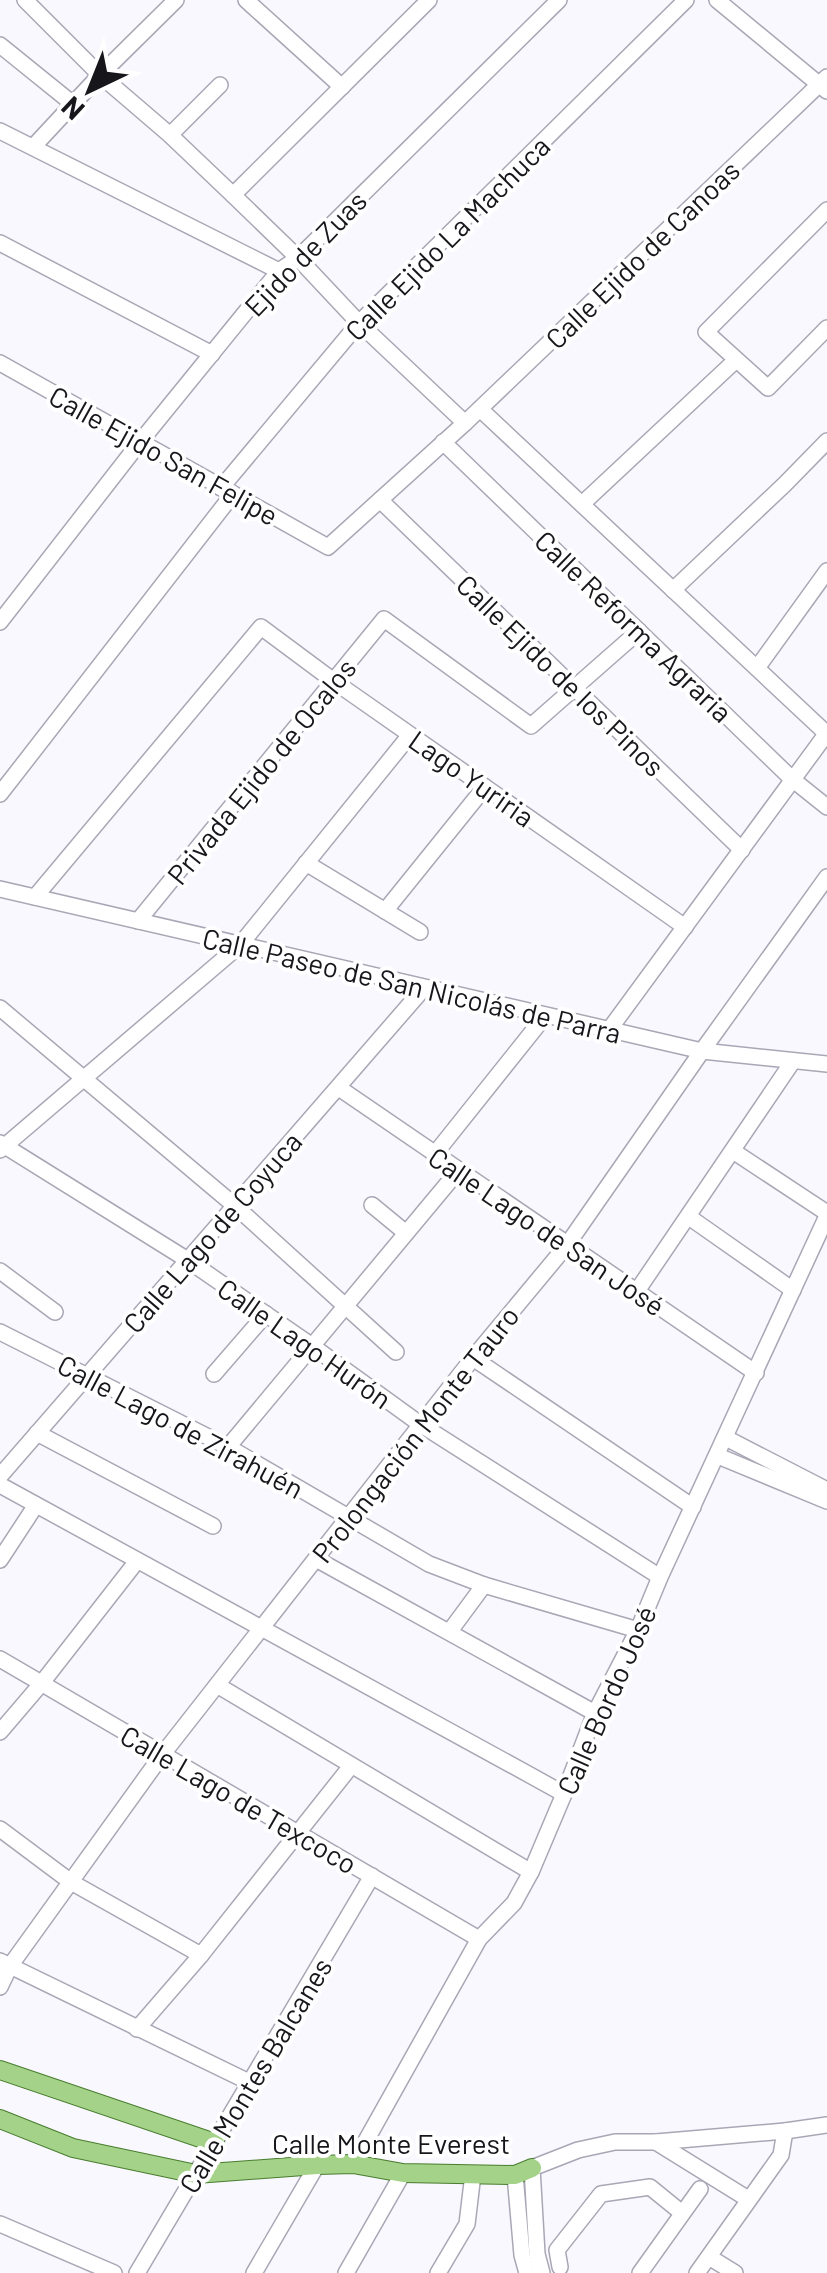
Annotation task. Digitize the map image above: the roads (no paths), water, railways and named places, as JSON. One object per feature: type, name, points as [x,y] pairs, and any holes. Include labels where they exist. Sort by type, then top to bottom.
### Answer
[{"type":"main road","points":[[0,2070],[215,2143]]},
{"type":"main road","name":"Calle Monte Everest","points":[[0,2119],[73,2148],[196,2174],[354,2164],[403,2174],[523,2172]]},
{"type":"street","points":[[25,0],[100,75],[233,195],[358,324],[465,423]]},
{"type":"street","points":[[33,147],[176,0]]},
{"type":"street","points":[[246,0],[342,86]]},
{"type":"street","points":[[233,195],[429,0]]},
{"type":"street","name":"Ejido de Zuas","points":[[0,622],[279,271],[298,258],[559,0]]},
{"type":"street","name":"Calle Ejido La Machuca","points":[[0,794],[227,491],[358,324],[686,0]]},
{"type":"street","points":[[716,0],[824,84]]},
{"type":"street","points":[[0,45],[74,104]]},
{"type":"street","name":"Calle Ejido de Canoas","points":[[328,547],[824,84]]},
{"type":"street","points":[[170,135],[220,85]]},
{"type":"street","points":[[0,131],[279,271]]},
{"type":"street","points":[[827,210],[706,332],[768,388],[827,328]]},
{"type":"street","points":[[0,242],[212,354]]},
{"type":"street","points":[[582,504],[736,360]]},
{"type":"street","name":"Calle Ejido San Felipe","points":[[0,363],[328,547]]},
{"type":"street","name":"Calle Reforma Agraria","points":[[480,409],[827,734]]},
{"type":"street","points":[[673,590],[827,441]]},
{"type":"street","name":"Calle Reforma Agraria","points":[[444,442],[792,779],[827,807]]},
{"type":"street","name":"Calle Ejido de los Pinos","points":[[380,500],[742,850]]},
{"type":"street","points":[[757,668],[827,571]]},
{"type":"street","name":"Privada Ejido de Ocalos","points":[[138,922],[384,619],[531,726],[574,688]]},
{"type":"street","name":"Lago Yuriria","points":[[35,897],[261,627],[686,927]]},
{"type":"street","points":[[574,688],[639,631]]},
{"type":"street","points":[[2,1146],[240,945],[410,734]]},
{"type":"street","points":[[609,1030],[827,734]]},
{"type":"street","points":[[385,910],[485,787]]},
{"type":"street","points":[[306,863],[420,932]]},
{"type":"street","name":"Prolongación Monte Tauro","points":[[0,1988],[5,1964],[71,1882],[162,1756],[472,1358],[568,1245],[827,878]]},
{"type":"street","name":"Calle Paseo de San Nicolás de Parra","points":[[0,889],[702,1051],[827,1064]]},
{"type":"street","name":"Calle Lago de Coyuca","points":[[0,1476],[424,988]]},
{"type":"street","points":[[0,1008],[234,1205],[396,1352]]},
{"type":"street","points":[[434,1154],[545,1016]]},
{"type":"street","points":[[637,1291],[793,1061]]},
{"type":"street","name":"Calle Lago de San José","points":[[339,1088],[756,1373]]},
{"type":"street","name":"Calle Lago Hurón","points":[[2,1146],[186,1260],[420,1424],[660,1577]]},
{"type":"street","points":[[733,1151],[827,1215]]},
{"type":"street","points":[[228,1448],[458,1171]]},
{"type":"street","points":[[372,1205],[406,1233]]},
{"type":"street","name":"Calle Bordo José","points":[[354,2164],[478,1939],[514,1903],[531,1872],[595,1713],[638,1630],[827,1215]]},
{"type":"street","points":[[689,1217],[793,1290]]},
{"type":"street","points":[[0,1271],[56,1312]]},
{"type":"street","points":[[214,1374],[266,1314]]},
{"type":"street","name":"Calle Lago de Zirahuén","points":[[0,1332],[228,1448],[429,1564],[484,1585],[638,1630]]},
{"type":"street","points":[[472,1358],[693,1507]]},
{"type":"street","points":[[36,1433],[213,1526]]},
{"type":"street","points":[[726,1438],[827,1490]]},
{"type":"street","points":[[718,1456],[827,1501]]},
{"type":"street","points":[[0,1485],[564,1794]]},
{"type":"street","points":[[0,1560],[36,1505]]},
{"type":"street","points":[[316,1559],[595,1713]]},
{"type":"street","points":[[0,1732],[137,1561]]},
{"type":"street","points":[[450,1631],[484,1585]]},
{"type":"street","name":"Calle Lago de Texcoco","points":[[0,1659],[478,1939]]},
{"type":"street","points":[[217,1685],[531,1872]]},
{"type":"street","points":[[137,2029],[351,1766]]},
{"type":"street","points":[[0,1829],[71,1882],[200,1955]]},
{"type":"street","name":"Calle Montes Balcanes","points":[[137,2273],[372,1876]]},
{"type":"street","points":[[5,1964],[251,2083]]},
{"type":"street","name":"Calle Monte Everest","points":[[523,2172],[578,2150],[614,2142],[785,2132],[827,2125]]},
{"type":"street","points":[[697,2273],[780,2155],[785,2132]]},
{"type":"street","points":[[656,2142],[748,2200]]},
{"type":"street","points":[[254,2273],[317,2165]]},
{"type":"street","points":[[523,2172],[533,2265],[562,2264],[602,2194],[650,2187],[682,2213]]},
{"type":"street","points":[[346,2273],[403,2174]]},
{"type":"street","points":[[438,2273],[467,2224],[472,2174]]},
{"type":"street","points":[[640,2273],[700,2189]]},
{"type":"street","points":[[0,2224],[114,2273]]},
{"type":"street","points":[[708,2258],[735,2273]]}]
